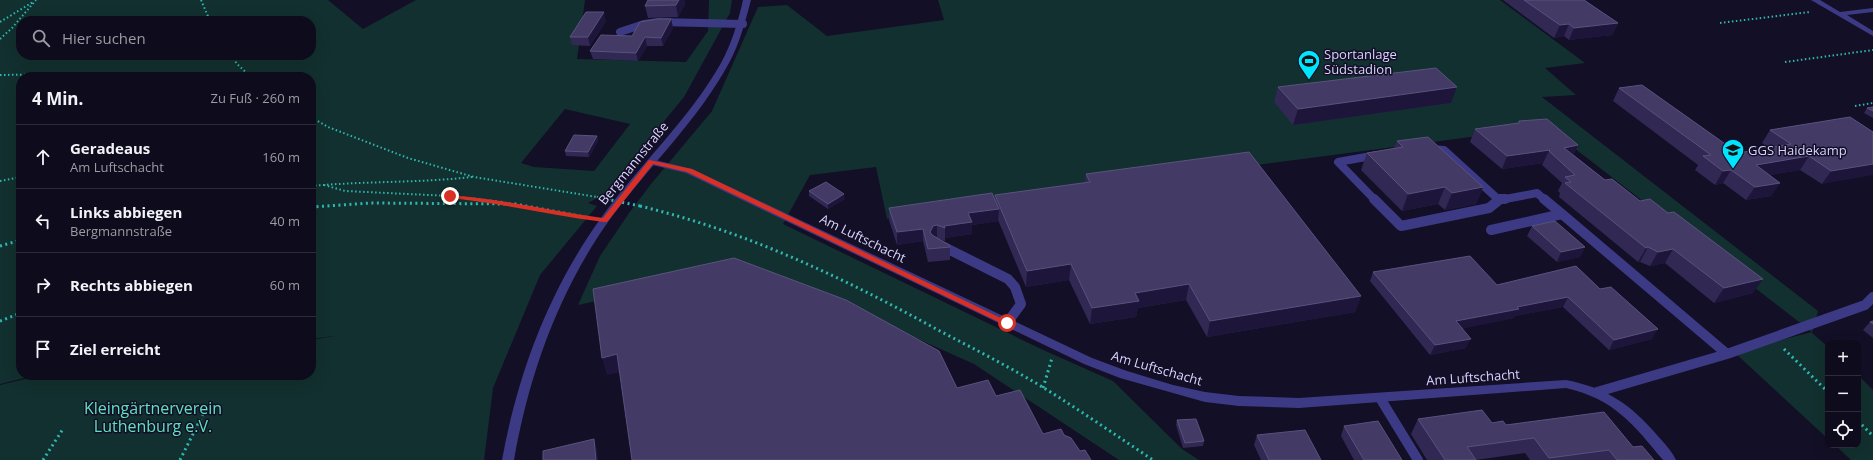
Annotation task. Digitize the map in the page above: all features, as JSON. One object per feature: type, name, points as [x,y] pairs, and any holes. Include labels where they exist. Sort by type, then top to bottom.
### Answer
[{"type":"street","name":"Bergmannstraße","points":[[508,460],[529,367],[545,326],[573,268],[604,220],[707,93],[732,52],[743,24],[747,0]]},
{"type":"street","points":[[1815,0],[1873,34]]},
{"type":"street","points":[[1839,14],[1873,10]]},
{"type":"street","name":"Am Luftschacht","points":[[651,162],[689,171],[1055,346],[1124,375],[1205,397],[1239,401],[1299,403],[1566,384],[1597,392],[1619,406],[1637,421],[1670,460]]},
{"type":"lane","points":[[620,32],[644,24],[670,21],[743,24]]},
{"type":"lane","points":[[1423,148],[1444,150],[1500,200]]},
{"type":"lane","points":[[1385,154],[1338,162],[1401,226],[1489,208],[1500,200],[1537,193],[1727,354]]},
{"type":"lane","points":[[1491,230],[1562,214]]},
{"type":"lane","points":[[937,244],[1008,279],[1015,286],[1021,304],[1007,323]]},
{"type":"lane","points":[[1597,392],[1727,354],[1865,304],[1873,297]]},
{"type":"lane","points":[[1380,398],[1418,460]]},
{"type":"path","points":[[0,22],[35,0]]},
{"type":"path","points":[[22,16],[35,0]]},
{"type":"path","points":[[200,0],[208,16]]},
{"type":"path","points":[[1720,23],[1830,9]]},
{"type":"path","points":[[0,39],[16,23]]},
{"type":"path","points":[[1785,62],[1873,50]]},
{"type":"path","points":[[234,60],[246,72]]},
{"type":"path","points":[[0,75],[16,75]]},
{"type":"path","points":[[1855,106],[1873,103]]},
{"type":"path","points":[[316,120],[328,127],[408,158],[474,177],[597,197],[666,212],[717,227],[776,250],[867,290],[1043,388],[1153,460]]},
{"type":"path","points":[[316,186],[346,183],[447,180],[474,177]]},
{"type":"path","points":[[0,181],[16,178]]},
{"type":"path","points":[[324,185],[345,191],[450,196],[488,200],[604,220]]},
{"type":"path","points":[[316,206],[372,203],[514,204]]},
{"type":"path","points":[[0,246],[16,241]]},
{"type":"path","points":[[0,321],[16,315]]},
{"type":"path","points":[[1772,338],[1825,389]]},
{"type":"path","points":[[1043,388],[1055,346]]},
{"type":"path","points":[[180,460],[205,410]]},
{"type":"path","points":[[1861,424],[1873,436]]},
{"type":"path","points":[[43,460],[63,428]]},
{"type":"green space","name":"Kleingärtnerverein Luthenburg e.V.","points":[[0,0],[328,0],[363,29],[416,0],[585,0],[577,59],[686,62],[708,31],[709,0],[732,0],[730,13],[684,97],[604,194],[607,195],[603,195],[588,203],[597,206],[540,275],[493,388],[484,460],[0,460],[0,385],[21,380],[316,380],[316,339],[334,336],[316,338],[316,72],[16,72],[16,380],[0,384]],"holes":[[[565,109],[630,124],[594,171],[534,167],[521,163]]]},
{"type":"green space","points":[[938,0],[1500,0],[1585,63],[1545,68],[1576,95],[1542,97],[1818,311],[1812,333],[1825,344],[1825,436],[1734,352],[1812,332],[1547,127],[1011,197],[887,219],[876,167],[810,175],[783,224],[1041,349],[1113,381],[1182,449],[1199,460],[1119,460],[974,364],[754,266],[578,305],[600,256],[629,213],[651,184],[712,111],[758,7],[787,5],[827,36],[944,20]]},
{"type":"green space","points":[[1861,378],[1873,390],[1873,460],[1851,460],[1838,448],[1861,448]]},
{"type":"building","points":[[648,0],[679,0],[676,5],[645,6]]},
{"type":"building","points":[[1524,0],[1584,0],[1618,23],[1574,28],[1569,24],[1560,25]]},
{"type":"building","points":[[586,12],[604,12],[588,37],[570,37]]},
{"type":"building","points":[[658,19],[671,19],[661,38],[645,37],[636,53],[590,51],[601,35],[632,36],[640,22]]},
{"type":"building","points":[[1436,68],[1457,87],[1298,109],[1278,87]]},
{"type":"building","points":[[1642,85],[1738,153],[1791,144],[1770,130],[1850,117],[1873,132],[1873,164],[1831,171],[1809,156],[1756,165],[1780,183],[1755,187],[1731,170],[1723,171],[1703,156],[1711,155],[1619,88]]},
{"type":"building","points":[[1873,107],[1873,111],[1867,108]]},
{"type":"building","points":[[1547,119],[1578,145],[1564,148],[1605,180],[1612,179],[1640,201],[1650,199],[1668,213],[1674,212],[1763,279],[1724,288],[1673,249],[1658,252],[1648,247],[1646,248],[1565,183],[1571,182],[1565,177],[1575,175],[1549,151],[1550,150],[1507,156],[1475,129],[1519,123],[1519,121]]},
{"type":"building","points":[[574,135],[597,136],[588,152],[565,151]]},
{"type":"building","points":[[1428,137],[1483,187],[1452,193],[1445,187],[1408,194],[1367,153],[1403,147],[1397,141]]},
{"type":"building","points":[[1249,152],[1361,296],[1210,321],[1189,284],[1135,293],[1139,301],[1092,308],[1071,264],[1027,271],[995,195],[1090,182],[1086,174]]},
{"type":"building","points":[[826,182],[844,194],[828,204],[809,191]]},
{"type":"building","points":[[992,193],[999,209],[968,213],[972,222],[944,226],[945,228],[937,225],[933,226],[930,232],[932,235],[950,247],[928,249],[923,229],[897,232],[889,208]]},
{"type":"building","points":[[1555,221],[1585,247],[1561,252],[1532,226]]},
{"type":"building","points":[[1470,256],[1497,285],[1576,266],[1600,289],[1611,287],[1658,329],[1614,340],[1568,297],[1517,307],[1519,309],[1456,321],[1471,339],[1435,345],[1373,272]]},
{"type":"building","points":[[734,258],[846,300],[939,351],[957,388],[988,380],[996,396],[1020,390],[1043,434],[1061,429],[1064,435],[1071,438],[1080,451],[1085,450],[1091,460],[632,460],[617,354],[602,358],[593,289]]},
{"type":"building","points":[[1482,410],[1492,423],[1503,421],[1506,425],[1604,412],[1633,447],[1642,446],[1654,460],[1617,460],[1609,450],[1549,458],[1534,438],[1467,447],[1476,460],[1445,460],[1418,419]]},
{"type":"building","points":[[1196,419],[1204,441],[1185,443],[1177,420]]},
{"type":"building","points":[[1378,421],[1402,460],[1364,460],[1344,426]]},
{"type":"building","points":[[1305,430],[1321,460],[1269,460],[1257,435]]},
{"type":"building","points":[[594,439],[596,460],[543,460],[543,451]]},
{"type":"place","name":"Sportanlage Südstadion","points":[[1309,80]]},
{"type":"place","name":"GGS Haidekamp","points":[[1733,170]]},
{"type":"route","points":[[450,196],[514,204],[604,220],[651,162],[689,171],[1007,323]]}]
